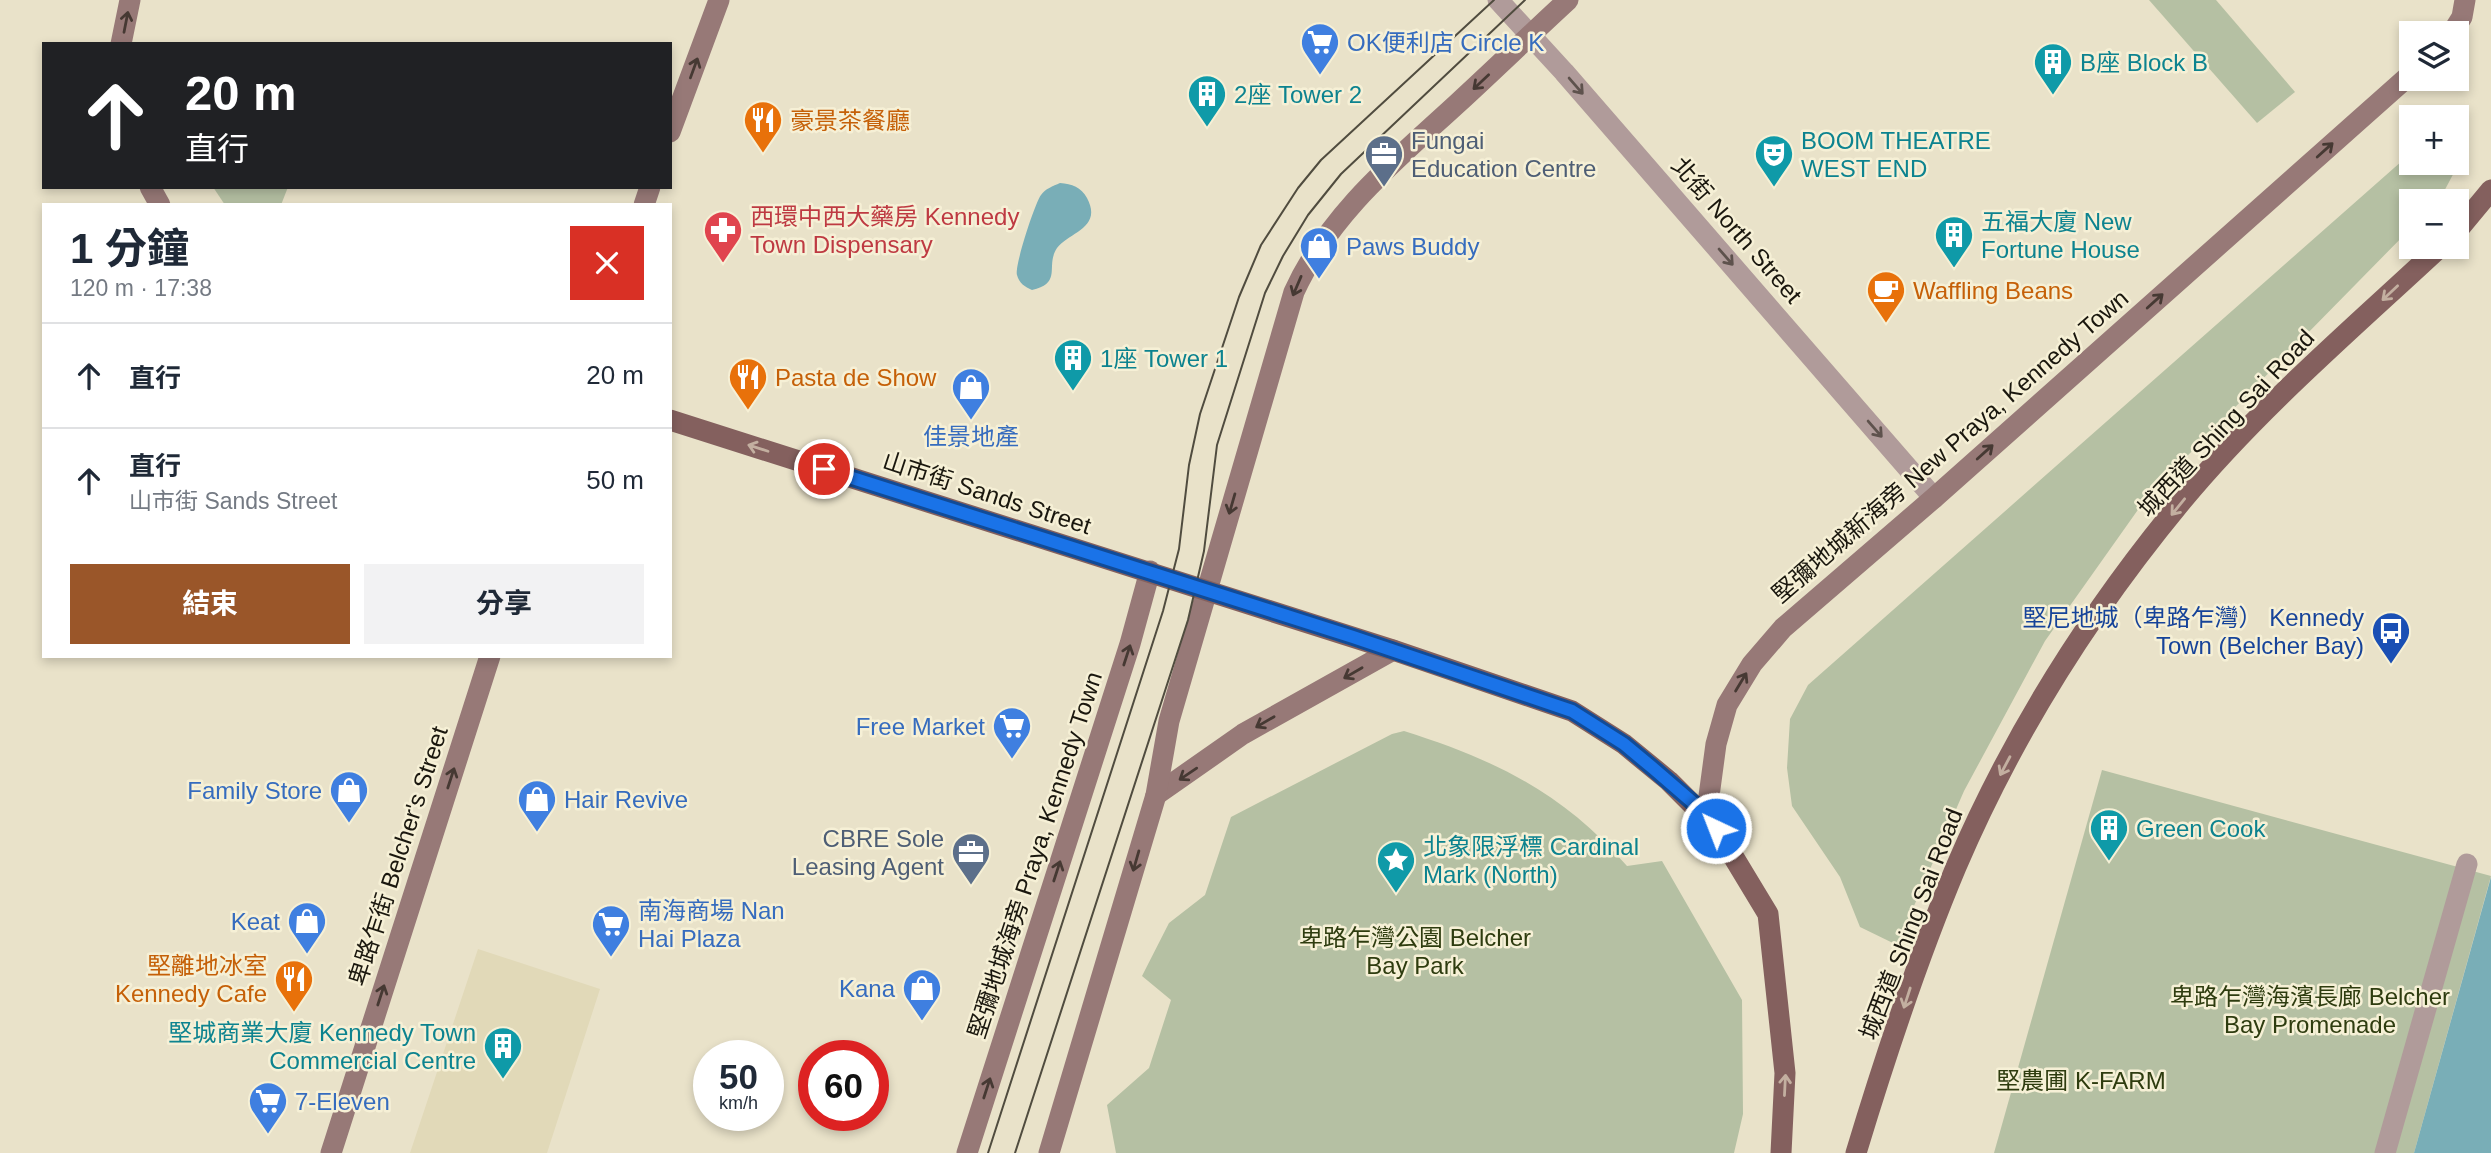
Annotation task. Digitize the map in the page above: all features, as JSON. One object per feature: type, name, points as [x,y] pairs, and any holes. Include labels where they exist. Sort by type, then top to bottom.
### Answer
[{"type":"main road","points":[[121,42],[130,0]]},
{"type":"main road","points":[[672,127],[719,0]]},
{"type":"main road","points":[[1049,1153],[1156,795],[1169,721],[1294,292],[1305,269],[1327,236],[1378,175],[1568,0]]},
{"type":"main road","points":[[2460,21],[2465,0]]},
{"type":"main road","name":"堅彌地城新海旁 New Praya, Kennedy Town","points":[[1716,828],[1709,796],[1716,744],[1727,705],[1752,664],[1783,628],[1934,498],[2399,85]]},
{"type":"main road","points":[[2469,217],[2491,190]]},
{"type":"main road","name":"城西道 Shing Sai Road","points":[[1856,1153],[1918,965],[1956,867],[1998,778],[2037,706],[2124,574],[2183,500],[2295,383],[2427,259]]},
{"type":"main road","name":"山市街 Sands Street","points":[[672,421],[1207,590]]},
{"type":"main road","name":"堅彌地城海旁 Praya, Kennedy Town","points":[[967,1153],[1127,655],[1150,571]]},
{"type":"main road","points":[[1207,590],[1572,711],[1624,744],[1669,781],[1716,828],[1768,914],[1785,1073],[1781,1153]]},
{"type":"main road","points":[[1156,795],[1243,734],[1394,650]]},
{"type":"main road","name":"卑路乍街 Belcher's Street","points":[[331,1153],[490,658]]},
{"type":"street","name":"北街 North Street","points":[[1498,0],[1934,498]]},
{"type":"street","points":[[2385,1153],[2467,864]]},
{"type":"shaded area","name":"堅城商業大廈 Kennedy Town Commercial Centre","points":[[478,949],[600,989],[547,1153],[410,1153]]},
{"type":"green space","points":[[2149,0],[2216,0],[2295,92],[2257,123]]},
{"type":"green space","points":[[2399,164],[2399,175],[2453,175],[2445,189],[2399,189],[2399,240],[2147,497],[2045,641],[1964,791],[1897,945],[1860,927],[1840,877],[1792,806],[1787,768],[1790,719],[1808,685]]},
{"type":"green space","points":[[214,189],[287,189],[282,203],[224,203]]},
{"type":"green space","name":"卑路乍灣公園 Belcher Bay Park","points":[[1404,731],[1469,754],[1526,782],[1578,818],[1627,866],[1662,861],[1742,1000],[1743,1114],[1734,1153],[1116,1153],[1107,1105],[1149,1068],[1171,1000],[1142,976],[1169,923],[1205,895],[1231,817],[1392,734]]},
{"type":"green space","name":"卑路乍灣海濱長廊 Belcher Bay Promenade","points":[[2102,770],[2491,876],[2414,1153],[1994,1153]]},
{"type":"water","points":[[1060,183],[1072,185],[1082,191],[1091,208],[1091,216],[1088,223],[1057,248],[1047,283],[1032,290],[1019,280],[1017,275],[1022,248],[1041,195]]},
{"type":"water","points":[[2491,877],[2491,1153],[2414,1153]]},
{"type":"tram line","points":[[988,1153],[1163,611],[1179,549],[1189,465],[1200,414],[1239,297],[1261,245],[1298,188],[1321,160],[1494,0]]},
{"type":"tram line","points":[[1015,1153],[1188,620],[1204,551],[1217,445],[1265,293],[1308,215],[1341,174],[1525,0]]},
{"type":"place","name":"OK便利店 Circle K","points":[[1320,76]]},
{"type":"place","name":"B座 Block B","points":[[2053,96]]},
{"type":"place","name":"2座 Tower 2","points":[[1207,128]]},
{"type":"place","name":"豪景茶餐廳","points":[[763,154]]},
{"type":"place","name":"Fungai Education Centre","points":[[1384,188]]},
{"type":"place","name":"BOOM THEATRE WEST END","points":[[1774,188]]},
{"type":"place","name":"西環中西大藥房 Kennedy Town Dispensary","points":[[723,264]]},
{"type":"place","name":"五福大廈 New Fortune House","points":[[1954,269]]},
{"type":"place","name":"Paws Buddy","points":[[1319,280]]},
{"type":"place","name":"Waffling Beans","points":[[1886,324]]},
{"type":"place","name":"1座 Tower 1","points":[[1073,392]]},
{"type":"place","name":"Pasta de Show","points":[[748,411]]},
{"type":"place","name":"佳景地產","points":[[971,421]]},
{"type":"place","name":"堅尼地城（卑路乍灣） Kennedy Town (Belcher Bay)","points":[[2391,665]]},
{"type":"place","name":"Free Market","points":[[1012,760]]},
{"type":"place","name":"Family Store","points":[[349,824]]},
{"type":"place","name":"Hair Revive","points":[[537,833]]},
{"type":"place","name":"Green Cook","points":[[2109,862]]},
{"type":"place","name":"CBRE Sole Leasing Agent","points":[[971,886]]},
{"type":"place","name":"北象限浮標 Cardinal Mark (North)","points":[[1396,894]]},
{"type":"place","name":"Keat","points":[[307,955]]},
{"type":"place","name":"南海商場 Nan Hai Plaza","points":[[611,958]]},
{"type":"place","name":"堅離地冰室 Kennedy Cafe","points":[[294,1013]]},
{"type":"place","name":"Kana","points":[[922,1022]]},
{"type":"place","name":"堅城商業大廈 Kennedy Town Commercial Centre","points":[[503,1080]]},
{"type":"place","name":"7-Eleven","points":[[268,1135]]},
{"type":"route","points":[[824,469],[1150,571],[1572,711],[1624,744],[1698,807],[1716,828]]},
{"type":"park label","name":"堅農圃 K-FARM","points":[[2081,1080]]}]
